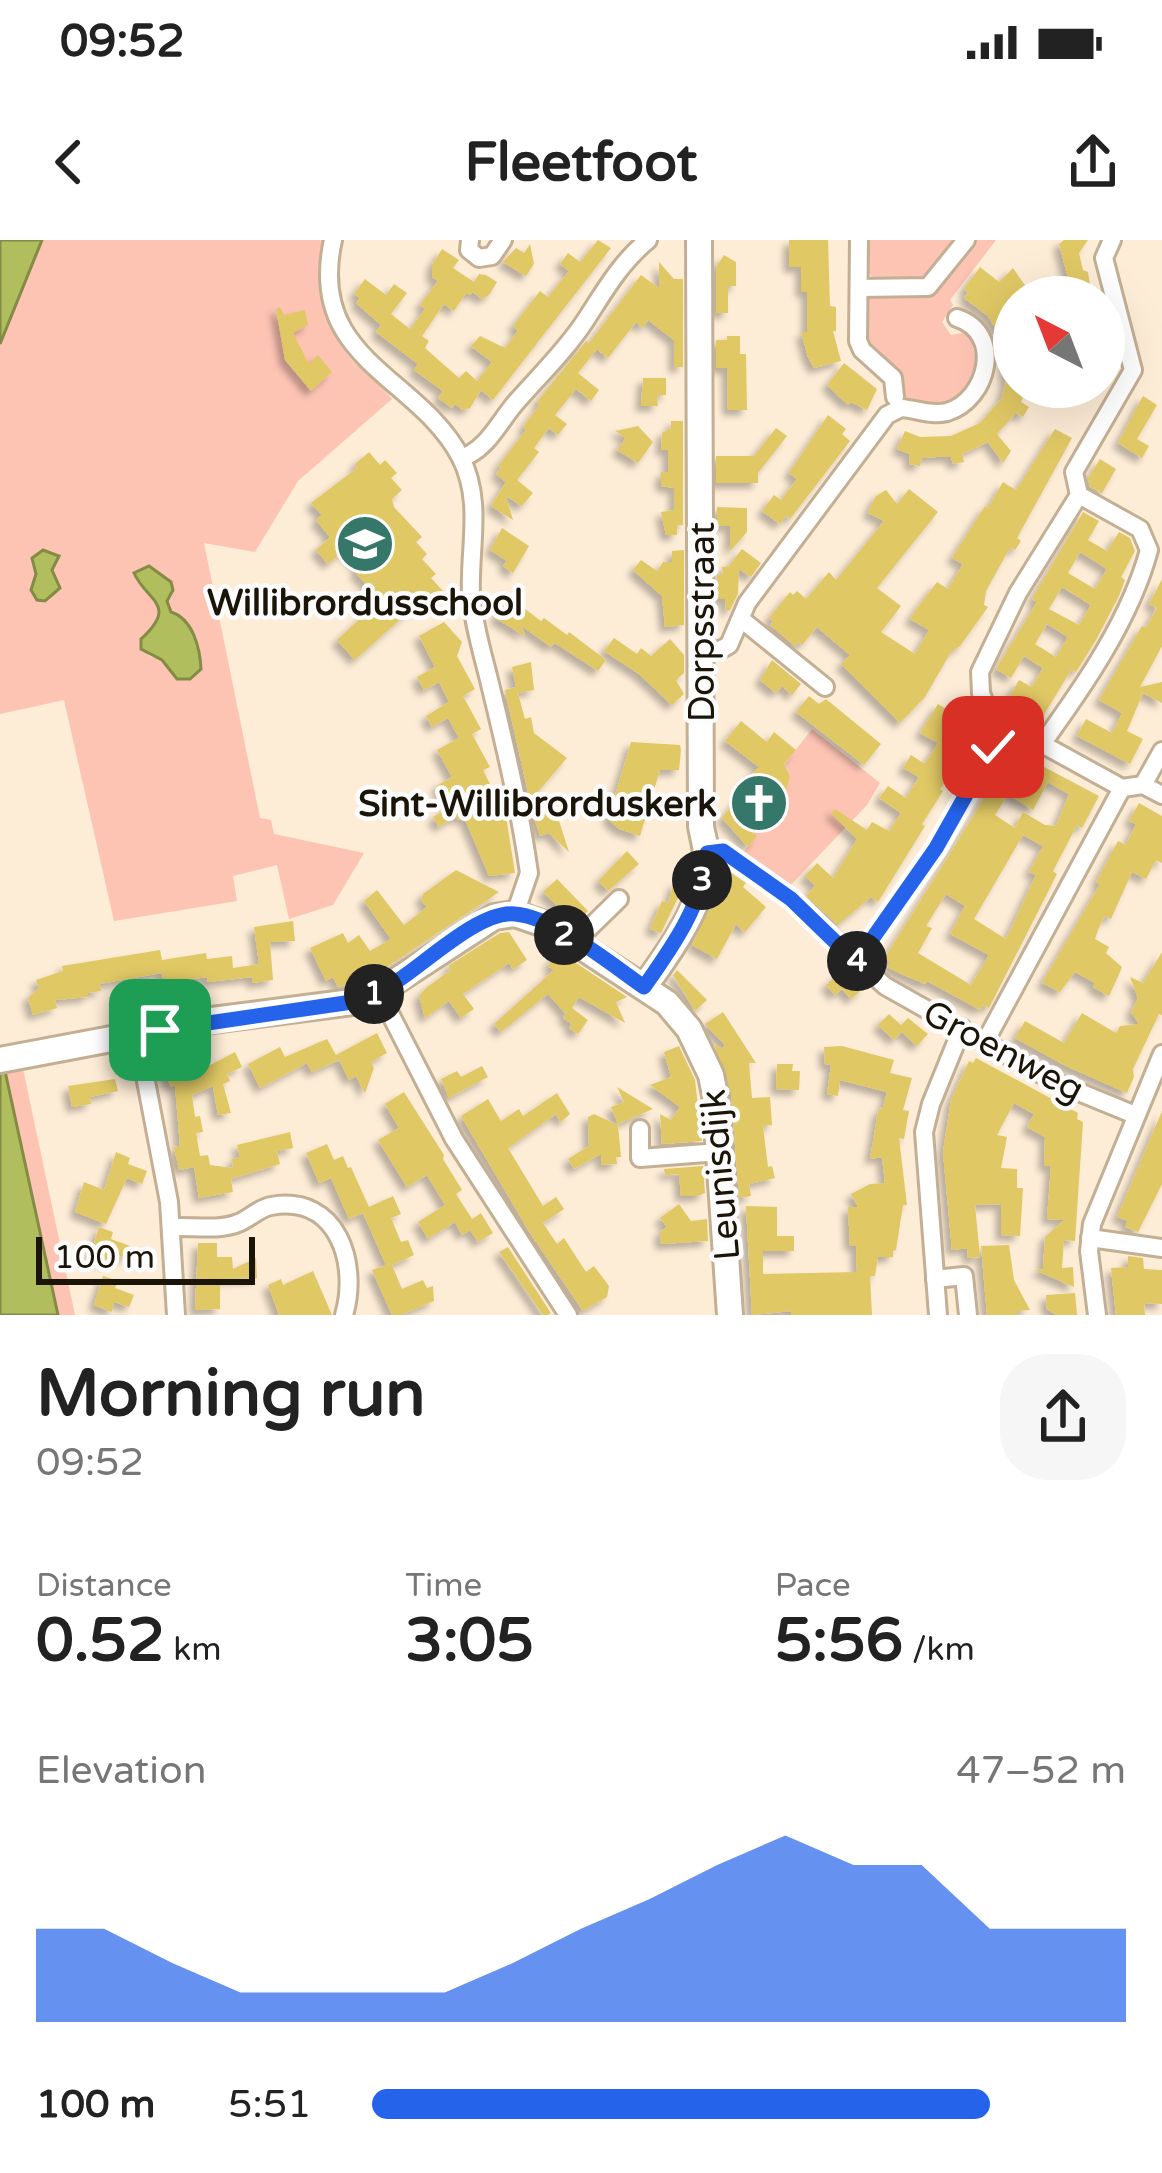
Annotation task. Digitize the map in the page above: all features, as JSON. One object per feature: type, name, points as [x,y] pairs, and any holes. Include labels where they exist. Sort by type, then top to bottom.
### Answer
[{"type":"street","points":[[334,240],[330,281],[344,331],[362,358],[426,415],[461,458],[472,492],[471,594],[529,873],[515,914]]},
{"type":"street","points":[[470,240],[469,250],[479,258],[492,256],[503,240]]},
{"type":"street","points":[[461,458],[480,448],[536,384],[588,318],[596,300],[648,240]]},
{"type":"street","name":"Dorpsstraat","points":[[644,987],[692,907],[707,853],[701,826],[699,240]]},
{"type":"street","points":[[859,240],[858,340],[862,350],[893,378],[896,397]]},
{"type":"street","points":[[859,288],[928,287],[966,240]]},
{"type":"street","points":[[856,962],[936,848],[997,735],[981,693],[980,672],[1018,593],[1078,495],[1074,472],[1133,370],[1104,258],[1112,240]]},
{"type":"street","points":[[700,651],[729,645],[747,603],[887,416],[901,408],[924,413],[955,410],[978,390],[987,364],[984,348],[966,321],[957,318]]},
{"type":"street","points":[[1042,744],[1082,687],[1121,618],[1150,550],[1140,529],[1078,495]]},
{"type":"street","points":[[741,619],[825,687]]},
{"type":"street","points":[[997,735],[1042,744],[1122,788],[1144,785],[1162,795]]},
{"type":"street","points":[[1144,785],[1162,751]]},
{"type":"street","points":[[985,1042],[1122,788]]},
{"type":"street","name":"Groenweg","points":[[707,853],[723,851],[791,899],[885,986],[1057,1083],[1136,1115]]},
{"type":"street","points":[[7,1058],[343,1005],[379,992],[482,922],[515,914],[550,926],[575,942],[619,898]]},
{"type":"street","name":"Leunisdijk","points":[[575,942],[675,1010],[700,1048],[711,1075],[730,1315]]},
{"type":"street","points":[[379,992],[454,1139],[568,1315]]},
{"type":"street","points":[[938,1315],[924,1132],[962,1028]]},
{"type":"street","points":[[137,1034],[172,1226],[176,1315]]},
{"type":"street","points":[[1097,1315],[1090,1238],[1162,1054]]},
{"type":"street","points":[[640,1129],[640,1158],[719,1151]]},
{"type":"street","points":[[172,1226],[233,1225],[271,1206],[310,1210],[341,1236],[348,1288],[344,1315]]},
{"type":"street","points":[[1090,1238],[1162,1248]]},
{"type":"street","points":[[935,1279],[964,1276],[968,1315]]},
{"type":"shaded area","points":[[0,240],[42,240],[0,344]]},
{"type":"shaded area","points":[[42,240],[324,240],[322,291],[329,323],[345,352],[392,399],[298,481],[255,552],[204,543],[260,818],[271,820],[274,834],[364,853],[333,905],[289,919],[277,865],[233,876],[237,901],[114,921],[64,700],[0,714],[0,344]],"holes":[[[146,588],[173,590],[166,601],[190,679],[177,679],[162,660],[149,656],[141,639],[160,614]]]},
{"type":"shaded area","points":[[869,240],[959,240],[927,282],[876,283],[869,273]]},
{"type":"shaded area","points":[[974,240],[996,240],[950,300],[953,305],[942,322],[951,335],[968,332],[980,370],[961,400],[935,405],[906,402],[865,346],[866,299],[875,294],[933,295]]},
{"type":"shaded area","points":[[43,550],[59,556],[52,570],[60,588],[45,601],[37,600],[31,590],[36,574],[32,558]]},
{"type":"shaded area","points":[[149,566],[171,582],[173,590],[167,601],[171,612],[194,635],[201,669],[190,679],[177,679],[162,660],[141,649],[141,639],[159,610],[134,573]]},
{"type":"shaded area","points":[[812,729],[880,783],[867,805],[786,890],[739,858],[756,836],[752,832],[788,801],[784,792],[790,777],[784,765]]},
{"type":"shaded area","points":[[0,1048],[58,1315],[0,1315]]},
{"type":"shaded area","points":[[22,1064],[75,1315],[58,1315],[4,1068]]},
{"type":"building","points":[[598,240],[611,248],[493,400],[481,390],[470,408],[463,410],[438,398],[443,391],[414,370],[418,364],[376,332],[381,325],[356,303],[360,298],[354,294],[365,279],[386,295],[394,284],[407,293],[391,314],[410,329],[438,281],[432,277],[432,265],[442,249],[459,260],[453,268],[474,282],[479,274],[497,282],[482,299],[466,293],[454,311],[444,304],[422,336],[429,341],[425,348],[459,378],[466,371],[477,381],[492,362],[471,346],[480,336],[505,348],[518,331],[513,326],[540,291],[548,297],[569,271],[560,264],[568,253],[580,262]]},
{"type":"building","points":[[789,240],[828,240],[830,306],[836,307],[833,331],[841,361],[814,368],[808,357],[801,332],[807,332],[807,292],[801,292],[801,267],[789,267]]},
{"type":"building","points":[[1088,240],[1079,253],[1089,276],[1067,276],[1059,244]]},
{"type":"building","points":[[530,244],[534,264],[526,276],[503,262],[516,248],[524,253]]},
{"type":"building","points":[[724,255],[736,262],[736,286],[728,286],[728,313],[716,313],[716,267]]},
{"type":"building","points":[[659,262],[674,279],[683,279],[683,367],[674,367],[674,340],[648,320],[643,328],[636,322],[608,358],[589,343],[641,275],[659,288]]},
{"type":"building","points":[[980,267],[993,277],[993,324],[964,298],[968,292],[964,289]]},
{"type":"building","points":[[280,307],[284,315],[305,310],[308,325],[293,333],[309,364],[318,355],[332,372],[311,391],[285,360],[276,309]]},
{"type":"building","points":[[727,336],[740,336],[740,354],[746,354],[747,410],[728,410],[727,368],[716,368],[716,340],[727,340]]},
{"type":"building","points":[[586,341],[597,349],[578,373],[599,390],[591,401],[576,389],[555,415],[567,424],[558,435],[549,428],[534,448],[539,452],[517,480],[533,493],[522,506],[506,496],[513,520],[491,506],[506,482],[496,474],[498,466],[526,430],[523,427],[537,402]]},
{"type":"building","points":[[844,363],[877,389],[867,410],[851,402],[848,405],[827,385]]},
{"type":"building","points":[[643,378],[666,378],[666,395],[657,395],[658,406],[641,406]]},
{"type":"building","points":[[1143,396],[1157,405],[1137,439],[1149,446],[1142,458],[1118,443]]},
{"type":"building","points":[[993,408],[1028,408],[1023,417],[1016,413],[997,434],[1011,451],[1003,463],[988,442],[962,454],[964,462],[953,464],[951,457],[936,457],[922,458],[920,466],[909,464],[910,454],[897,449],[905,431],[920,437],[951,436],[980,423]]},
{"type":"building","points":[[828,415],[846,429],[842,434],[850,441],[790,519],[786,516],[780,524],[762,511],[774,495],[781,500],[797,479],[789,473]]},
{"type":"building","points":[[671,421],[683,421],[683,525],[677,525],[677,535],[666,535],[661,512],[674,510],[674,488],[661,486],[661,472],[668,472],[662,433],[671,428]]},
{"type":"building","points":[[638,426],[653,442],[638,463],[617,450],[626,438],[615,431]]},
{"type":"building","points":[[776,428],[787,436],[758,473],[758,483],[716,483],[716,456],[754,456]]},
{"type":"building","points":[[1055,429],[1072,438],[1017,538],[1021,541],[1007,553],[986,591],[984,605],[988,607],[951,652],[925,697],[900,723],[841,664],[850,655],[817,627],[802,645],[795,646],[770,625],[769,618],[790,592],[797,591],[806,599],[829,572],[836,580],[884,521],[868,513],[876,496],[886,490],[897,504],[909,489],[938,512],[877,588],[901,606],[881,632],[915,654],[929,630],[910,619],[937,582],[948,589],[963,564],[952,558],[985,506],[1003,482],[1016,490]]},
{"type":"building","points":[[369,452],[380,465],[385,460],[397,473],[391,478],[402,490],[392,499],[394,507],[422,537],[416,542],[427,554],[422,559],[444,592],[430,604],[424,598],[355,660],[337,640],[380,600],[344,551],[328,564],[316,550],[330,537],[316,520],[322,515],[311,503],[357,468],[355,464]]},
{"type":"building","points":[[1100,459],[1116,469],[1102,493],[1090,487],[1088,478]]},
{"type":"building","points":[[717,507],[747,508],[747,532],[730,551],[730,526],[717,526]]},
{"type":"building","points":[[1083,512],[1099,521],[1088,540],[1107,551],[1119,532],[1130,538],[1135,551],[1096,640],[1042,718],[1028,728],[1001,711],[1019,680],[1032,687],[1043,668],[1024,656],[1011,678],[996,669],[1037,602],[1032,599]],"holes":[[[1080,552],[1107,569],[1095,589],[1068,573]],[[1062,587],[1091,605],[1079,625],[1049,609]],[[1047,624],[1068,637],[1056,657],[1035,644]]]},
{"type":"building","points":[[502,528],[529,546],[513,573],[503,566],[507,561],[490,550]]},
{"type":"building","points":[[742,549],[761,563],[751,577],[739,569],[738,594],[726,610],[725,599],[717,599],[717,575],[723,575],[722,567],[728,567]]},
{"type":"building","points":[[684,550],[684,625],[665,627],[662,596],[633,570],[641,560],[657,571],[663,562],[672,562],[672,551]]},
{"type":"building","points":[[1162,579],[1162,646],[1140,687],[1162,682],[1162,703],[1143,693],[1127,731],[1143,739],[1130,764],[1077,736],[1086,719],[1112,733],[1122,713],[1099,700],[1157,608],[1149,604]]},
{"type":"building","points":[[516,602],[606,660],[598,671],[522,626],[525,636],[495,618],[504,605],[511,610]]},
{"type":"building","points":[[444,622],[462,642],[457,656],[475,689],[463,696],[481,729],[472,734],[490,767],[483,770],[506,816],[515,873],[489,876],[464,817],[458,820],[456,816],[439,827],[433,817],[448,808],[436,786],[452,777],[437,750],[459,738],[448,718],[432,727],[426,716],[449,702],[439,682],[424,690],[417,677],[435,667],[419,636]]},
{"type":"building","points":[[614,638],[637,654],[641,648],[651,656],[670,639],[684,655],[684,673],[676,680],[684,694],[672,705],[639,674],[604,651]]},
{"type":"building","points":[[772,660],[801,684],[792,695],[782,686],[776,693],[760,680]]},
{"type":"building","points":[[531,662],[534,690],[518,693],[525,719],[531,717],[534,733],[567,758],[530,801],[505,690],[516,687],[512,667]]},
{"type":"building","points":[[809,696],[819,704],[826,699],[881,744],[864,765],[796,712]]},
{"type":"building","points":[[938,704],[951,712],[955,706],[970,715],[953,751],[963,757],[940,789],[925,826],[878,902],[871,897],[838,925],[806,896],[815,886],[805,876],[817,863],[833,878],[857,839],[831,813],[835,809],[867,830],[872,822],[889,831],[901,813],[879,798],[888,786],[906,798],[919,777],[903,768],[911,755],[925,764],[938,743],[920,733]]},
{"type":"building","name":"Sint-Willibrorduskerk","points":[[741,721],[767,742],[774,732],[796,750],[784,764],[790,777],[789,800],[752,832],[757,836],[748,847],[722,818],[759,767],[725,741]]},
{"type":"building","points":[[631,742],[680,745],[681,750],[679,770],[660,770],[640,836],[619,829],[608,819]]},
{"type":"building","points":[[1014,751],[1099,796],[1053,871],[1057,874],[989,1008],[983,1005],[980,1010],[927,981],[899,973],[887,967],[890,962],[884,959]],"holes":[[[1048,782],[1069,794],[1056,826],[1023,812],[1015,828],[995,815],[1008,794],[1033,810]],[[1023,835],[1043,846],[1029,872],[1036,875],[1006,939],[974,919]],[[946,894],[965,906],[950,934],[989,955],[971,985],[918,953],[932,928],[926,926]]]},
{"type":"building","points":[[552,799],[569,852],[549,833],[540,836],[530,806]]},
{"type":"building","points":[[1139,803],[1162,816],[1162,863],[1156,860],[1146,879],[1132,872],[1111,919],[1105,916],[1099,927],[1095,939],[1109,947],[1106,953],[1122,967],[1120,972],[1109,996],[1075,972],[1060,992],[1042,983],[1100,884],[1096,882],[1118,841],[1126,845],[1136,824],[1129,821]]},
{"type":"building","points":[[627,851],[639,864],[608,891],[598,881]]},
{"type":"building","points":[[456,870],[499,892],[372,977],[338,987],[333,977],[326,981],[310,948],[343,933],[348,943],[359,935],[370,951],[391,939],[364,901],[377,890],[404,925],[427,907],[421,900],[423,894]]},
{"type":"building","points":[[730,872],[766,907],[745,932],[736,924],[717,959],[692,945],[719,885]]},
{"type":"building","points":[[557,879],[588,911],[576,923],[543,892]]},
{"type":"building","points":[[674,882],[684,885],[661,933],[650,929],[662,901],[668,903]]},
{"type":"building","points":[[293,921],[295,941],[270,942],[273,980],[252,983],[252,977],[208,982],[207,977],[164,983],[162,973],[99,984],[101,991],[55,1000],[57,1008],[33,1015],[28,998],[39,988],[36,980],[63,971],[62,966],[160,950],[162,960],[206,953],[207,959],[232,956],[233,968],[259,964],[254,927]]},
{"type":"building","points":[[509,932],[527,960],[513,969],[509,963],[463,994],[474,1009],[461,1018],[449,1001],[425,1018],[419,996],[427,987],[451,970],[448,966]]},
{"type":"building","points":[[558,951],[627,997],[616,1002],[625,1023],[579,997],[572,1008],[588,1020],[578,1034],[548,994],[501,1032],[494,1024],[554,970],[548,966]]},
{"type":"building","points":[[1162,952],[1162,1015],[1133,1069],[1127,1093],[1015,1038],[1025,1021],[1064,1043],[1082,1013],[1116,1033],[1120,1026],[1139,1024],[1131,1012],[1138,998],[1130,977],[1143,983]]},
{"type":"building","points":[[845,968],[864,988],[851,999],[842,989],[835,995],[826,985]]},
{"type":"building","points":[[677,970],[707,1000],[695,1011],[673,975]]},
{"type":"building","points":[[723,1012],[756,1063],[749,1063],[752,1098],[770,1097],[772,1125],[763,1126],[768,1167],[772,1166],[775,1178],[749,1184],[751,1196],[739,1198],[731,1092],[714,1044],[722,1049],[725,1045],[705,1024]]},
{"type":"building","points":[[889,1014],[901,1025],[908,1018],[928,1034],[917,1046],[902,1032],[894,1040],[878,1025]]},
{"type":"building","points":[[377,1033],[387,1053],[371,1062],[374,1068],[365,1093],[356,1076],[349,1080],[339,1060],[312,1072],[307,1063],[260,1088],[248,1064],[280,1047],[285,1057],[327,1039],[336,1055]]},
{"type":"building","points":[[679,1046],[695,1080],[702,1141],[662,1144],[660,1114],[671,1120],[680,1107],[650,1085],[671,1077],[664,1052]]},
{"type":"building","points":[[842,1046],[894,1060],[890,1073],[912,1078],[903,1110],[909,1111],[904,1139],[899,1138],[907,1205],[903,1205],[896,1250],[893,1257],[878,1257],[875,1276],[870,1276],[872,1315],[791,1315],[791,1311],[752,1315],[746,1206],[777,1207],[777,1236],[794,1236],[794,1251],[763,1251],[763,1274],[857,1272],[848,1207],[858,1207],[851,1194],[870,1184],[885,1183],[882,1157],[870,1159],[878,1111],[887,1092],[840,1080],[838,1096],[827,1094],[831,1065],[825,1064],[824,1047]]},
{"type":"building","points":[[235,1052],[242,1067],[227,1074],[230,1081],[223,1084],[231,1113],[218,1115],[213,1086],[192,1095],[203,1132],[196,1133],[200,1156],[208,1155],[210,1165],[233,1168],[232,1159],[240,1157],[237,1145],[290,1132],[293,1148],[277,1151],[280,1164],[231,1179],[233,1192],[199,1198],[194,1167],[179,1170],[174,1147],[180,1146],[175,1085],[171,1087],[163,1070],[194,1057],[201,1070]]},
{"type":"building","points":[[976,1058],[1078,1113],[1077,1119],[1083,1122],[1075,1241],[1064,1240],[1062,1268],[1073,1267],[1074,1287],[1035,1270],[1043,1269],[1045,1237],[1064,1220],[1047,1219],[1051,1166],[1044,1166],[1045,1137],[1027,1127],[1034,1114],[1014,1103],[997,1135],[1007,1137],[1001,1168],[1017,1169],[1017,1188],[1023,1188],[1020,1236],[1001,1235],[1001,1204],[975,1205],[980,1257],[968,1258],[967,1248],[952,1250],[943,1152],[951,1100],[969,1061]]},
{"type":"building","points":[[777,1064],[793,1064],[792,1071],[800,1071],[799,1090],[776,1089]]},
{"type":"building","points":[[482,1066],[488,1077],[449,1098],[441,1079],[457,1071],[461,1077]]},
{"type":"building","points":[[115,1079],[118,1091],[72,1107],[68,1086]]},
{"type":"building","points":[[617,1087],[653,1109],[618,1124],[611,1107],[624,1102]]},
{"type":"building","points":[[404,1092],[462,1190],[456,1194],[472,1219],[481,1213],[493,1233],[478,1242],[470,1230],[462,1235],[455,1222],[428,1239],[418,1222],[445,1205],[427,1175],[407,1187],[378,1140],[399,1128],[385,1104]]},
{"type":"building","points":[[557,1093],[570,1114],[561,1122],[556,1114],[508,1148],[543,1206],[556,1197],[564,1209],[543,1223],[557,1244],[564,1238],[586,1272],[594,1266],[609,1286],[607,1297],[583,1311],[461,1116],[488,1099],[501,1121],[519,1109],[523,1116]]},
{"type":"building","points":[[1162,1111],[1162,1184],[1138,1232],[1117,1217]]},
{"type":"building","points":[[594,1114],[618,1125],[621,1157],[616,1157],[617,1164],[601,1165],[601,1154],[574,1169],[568,1159],[589,1146],[588,1117]]},
{"type":"building","points":[[327,1144],[334,1160],[343,1156],[351,1167],[369,1207],[393,1196],[401,1214],[391,1218],[401,1242],[408,1240],[414,1255],[392,1265],[402,1289],[423,1280],[427,1288],[433,1286],[434,1301],[392,1315],[372,1270],[386,1265],[363,1213],[349,1219],[331,1178],[319,1183],[306,1153]]},
{"type":"building","points":[[116,1152],[130,1158],[128,1164],[147,1171],[142,1184],[127,1178],[106,1224],[75,1212],[84,1182],[104,1190]]},
{"type":"building","points":[[703,1166],[705,1193],[697,1196],[681,1196],[679,1174],[665,1175],[664,1169]]},
{"type":"building","points":[[679,1204],[691,1221],[707,1219],[708,1241],[661,1244],[660,1232],[667,1227],[660,1218]]},
{"type":"building","points":[[99,1227],[113,1232],[111,1239],[130,1246],[125,1258],[111,1253],[107,1263],[90,1256]]},
{"type":"building","points":[[198,1243],[217,1243],[217,1257],[232,1257],[233,1269],[256,1258],[257,1278],[220,1279],[220,1309],[195,1310]]},
{"type":"building","points":[[1009,1245],[1014,1280],[1030,1310],[987,1315],[981,1246]]},
{"type":"building","points":[[508,1247],[548,1315],[543,1315],[499,1252]]},
{"type":"building","points":[[1128,1256],[1143,1258],[1144,1269],[1162,1270],[1162,1304],[1144,1303],[1145,1315],[1116,1315],[1111,1268],[1128,1267]]},
{"type":"building","points":[[313,1271],[332,1315],[279,1315],[268,1285],[281,1279],[283,1285]]},
{"type":"building","points":[[103,1276],[118,1281],[115,1288],[134,1295],[129,1307],[114,1302],[112,1312],[94,1305]]},
{"type":"building","points":[[1075,1293],[1077,1315],[1056,1315],[1047,1309],[1046,1295]]},
{"type":"place","name":"Willibrordusschool","points":[[365,544]]},
{"type":"place","name":"Sint-Willibrorduskerk","points":[[759,803]]},
{"type":"route","points":[[160,1030],[343,1005],[379,992],[482,922],[515,914],[550,926],[644,987],[692,907],[707,853],[723,851],[791,899],[856,962],[936,848],[993,747]]}]
